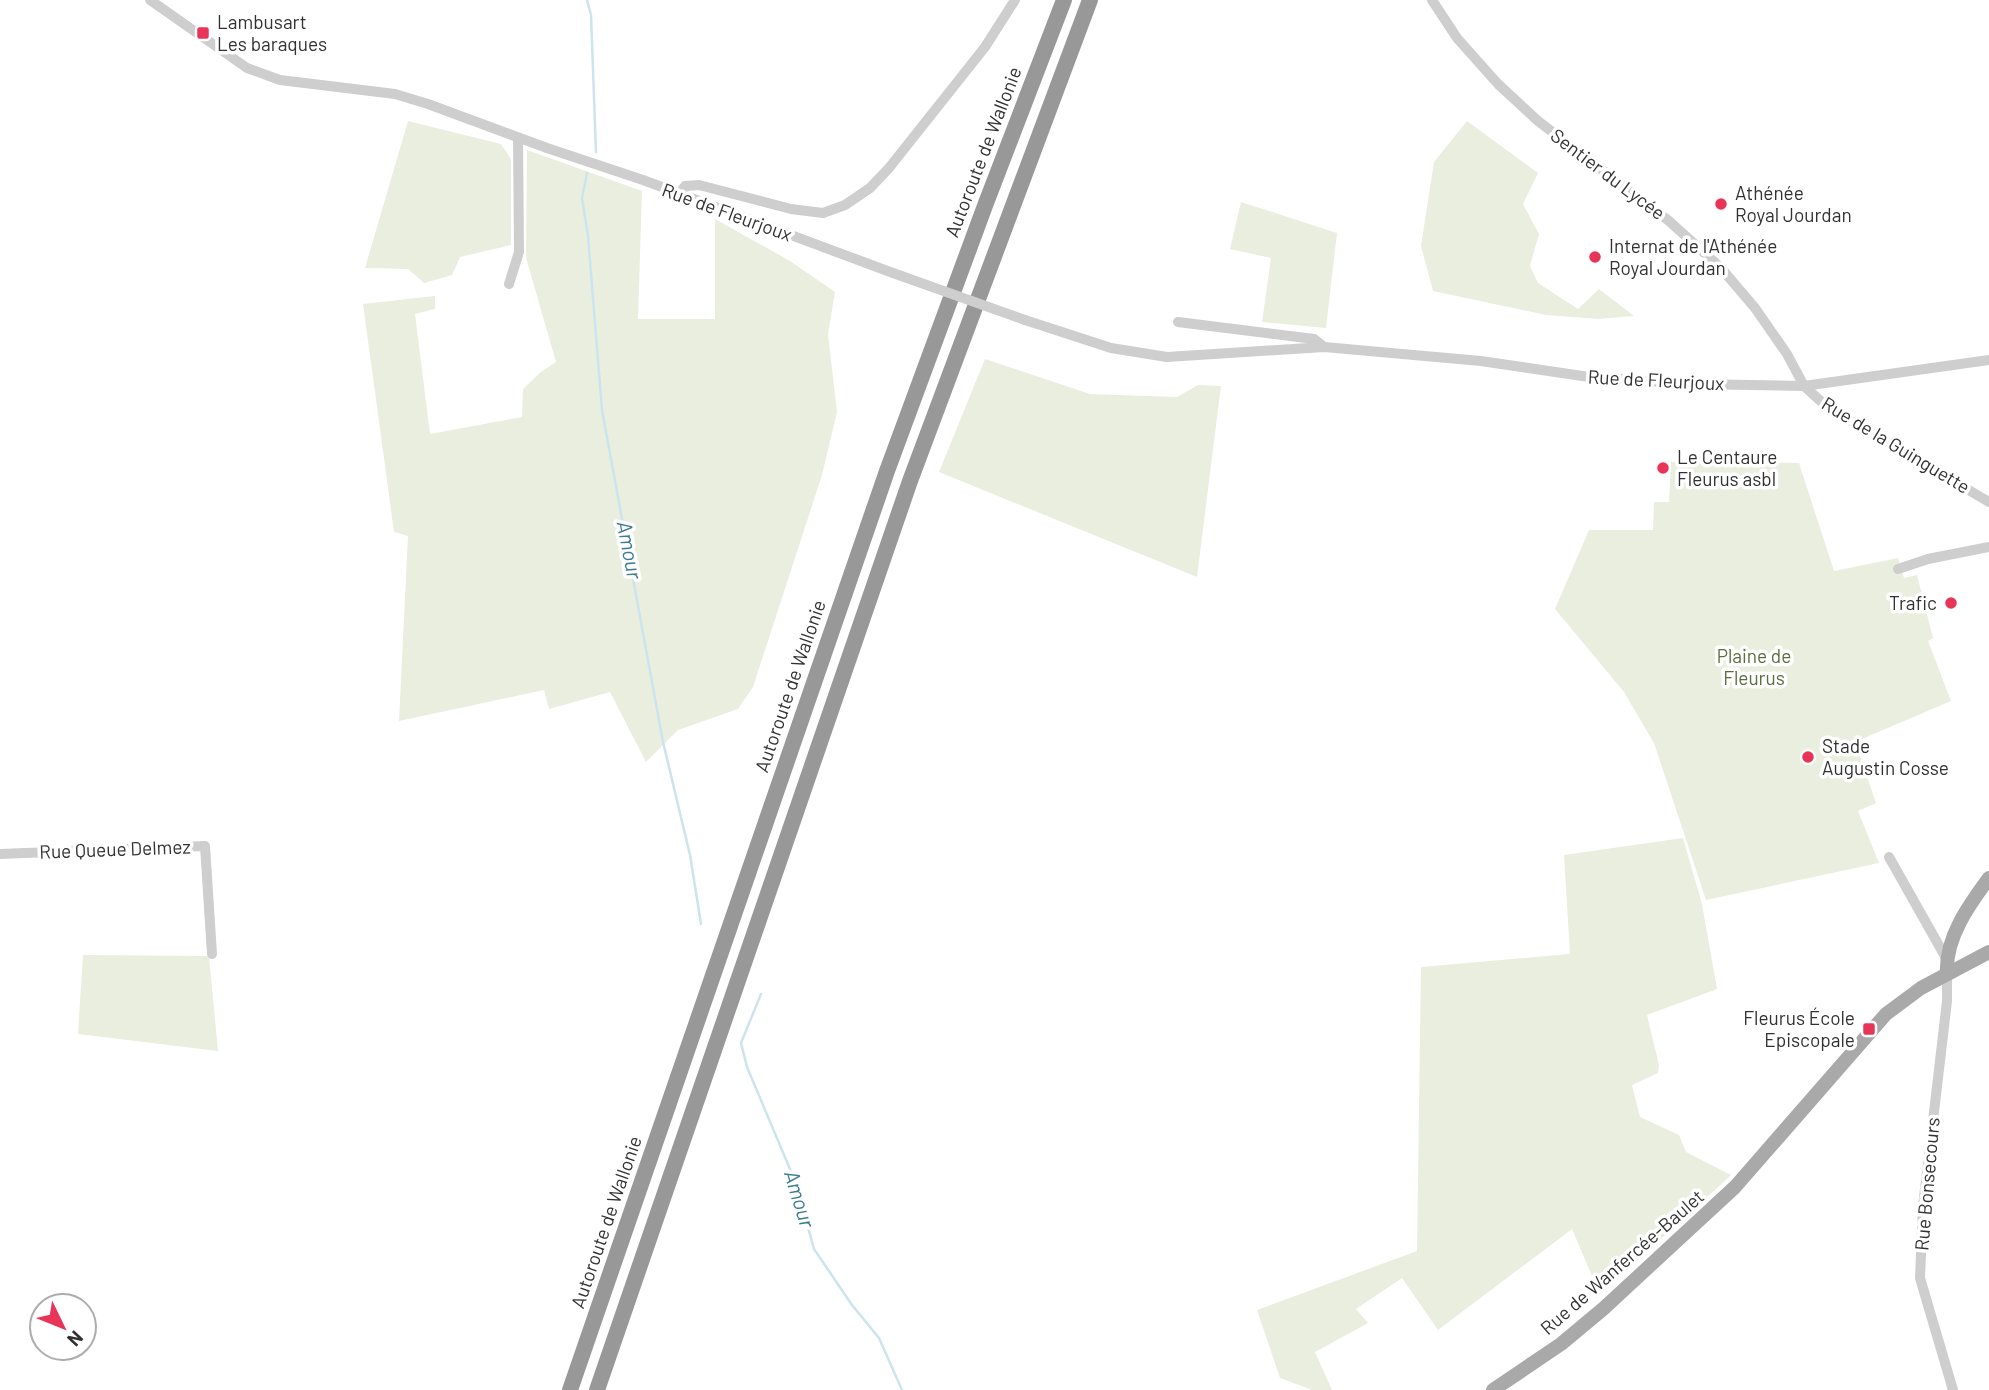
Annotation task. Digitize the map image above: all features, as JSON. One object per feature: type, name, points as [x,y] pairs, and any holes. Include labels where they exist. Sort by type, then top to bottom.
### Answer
[{"type":"highway","name":"Autoroute de Wallonie","points":[[570,1390],[887,471],[1064,0]]},
{"type":"highway","points":[[597,1390],[910,481],[1090,0]]},
{"type":"main road","points":[[1947,973],[1946,958],[1965,910],[1989,878]]},
{"type":"main road","name":"Rue de Wanfercée-Baulet","points":[[1493,1390],[1560,1344],[1603,1308],[1735,1187],[1886,1014],[1922,988],[1989,952]]},
{"type":"street","name":"Rue de Fleurjoux","points":[[150,0],[247,68],[280,80],[395,94],[1025,320],[1111,348],[1167,357],[1324,347],[1468,360],[1589,377],[1687,384],[1804,386],[1989,360]]},
{"type":"street","points":[[679,194],[685,186],[699,185],[791,209],[824,213],[845,205],[870,188],[889,168],[985,47],[1015,0]]},
{"type":"street","name":"Sentier du Lycée","points":[[1432,0],[1457,38],[1498,84],[1538,121],[1669,221],[1721,268],[1755,308],[1804,386]]},
{"type":"street","points":[[509,284],[520,253],[518,138]]},
{"type":"street","name":"Rue de Fleurjoux","points":[[1178,322],[1314,339],[1324,347]]},
{"type":"street","name":"Rue de la Guinguette","points":[[1804,386],[1826,407],[1989,502]]},
{"type":"street","points":[[1898,569],[1928,559],[1989,547]]},
{"type":"street","name":"Rue Queue Delmez","points":[[0,855],[205,846],[212,954]]},
{"type":"street","points":[[1889,857],[1946,958]]},
{"type":"street","name":"Rue Bonsecours","points":[[1947,973],[1947,1001],[1923,1206],[1920,1278],[1953,1390]]},
{"type":"green space","points":[[408,121],[501,144],[511,159],[511,245],[460,257],[452,275],[424,283],[408,269],[365,268]]},
{"type":"green space","points":[[1467,121],[1538,173],[1523,204],[1539,234],[1530,266],[1538,283],[1578,309],[1599,289],[1634,316],[1598,319],[1546,315],[1433,291],[1421,246],[1434,162]]},
{"type":"green space","points":[[527,150],[642,191],[638,319],[715,319],[715,219],[790,261],[835,292],[828,334],[837,412],[822,475],[753,687],[738,709],[678,730],[646,762],[610,692],[549,709],[544,690],[399,721],[408,536],[394,532],[363,304],[435,296],[435,309],[415,314],[430,434],[522,417],[523,389],[556,362],[526,258]]},
{"type":"green space","points":[[1241,202],[1337,233],[1326,328],[1262,322],[1271,258],[1230,249]]},
{"type":"green space","points":[[985,359],[1090,394],[1177,397],[1198,385],[1221,386],[1197,577],[939,472]]},
{"type":"green space","name":"Plaine de Fleurus","points":[[1671,462],[1799,463],[1834,571],[1898,558],[1904,578],[1917,575],[1933,638],[1928,641],[1951,701],[1855,742],[1876,803],[1858,811],[1879,863],[1706,900],[1654,743],[1624,692],[1555,609],[1589,530],[1653,530],[1654,502],[1669,502]]},
{"type":"green space","points":[[1683,838],[1702,904],[1717,989],[1647,1015],[1659,1065],[1658,1073],[1632,1085],[1640,1117],[1679,1135],[1686,1152],[1731,1175],[1600,1295],[1572,1229],[1438,1330],[1402,1278],[1356,1309],[1368,1323],[1315,1352],[1332,1390],[1312,1390],[1280,1378],[1257,1310],[1417,1251],[1421,967],[1570,954],[1564,855]]},
{"type":"green space","points":[[83,955],[209,956],[218,1051],[78,1034]]},
{"type":"waterway","name":"Amour","points":[[587,0],[591,15],[596,152]]},
{"type":"waterway","name":"Amour","points":[[587,173],[582,198],[588,236],[602,410],[663,742],[690,855],[701,924]]},
{"type":"waterway","name":"Amour","points":[[761,994],[741,1043],[747,1067],[795,1181],[814,1249],[852,1305],[879,1338],[902,1390]]},
{"type":"place","name":"Lambusart Les baraques","points":[[203,33]]},
{"type":"place","name":"Athénée Royal Jourdan","points":[[1721,204]]},
{"type":"place","name":"Internat de l'Athénée Royal Jourdan","points":[[1595,257]]},
{"type":"place","name":"Le Centaure Fleurus asbl","points":[[1663,468]]},
{"type":"place","name":"Trafic","points":[[1951,603]]},
{"type":"place","name":"Stade Augustin Cosse","points":[[1808,757]]},
{"type":"place","name":"Fleurus École Episcopale","points":[[1869,1029]]}]
